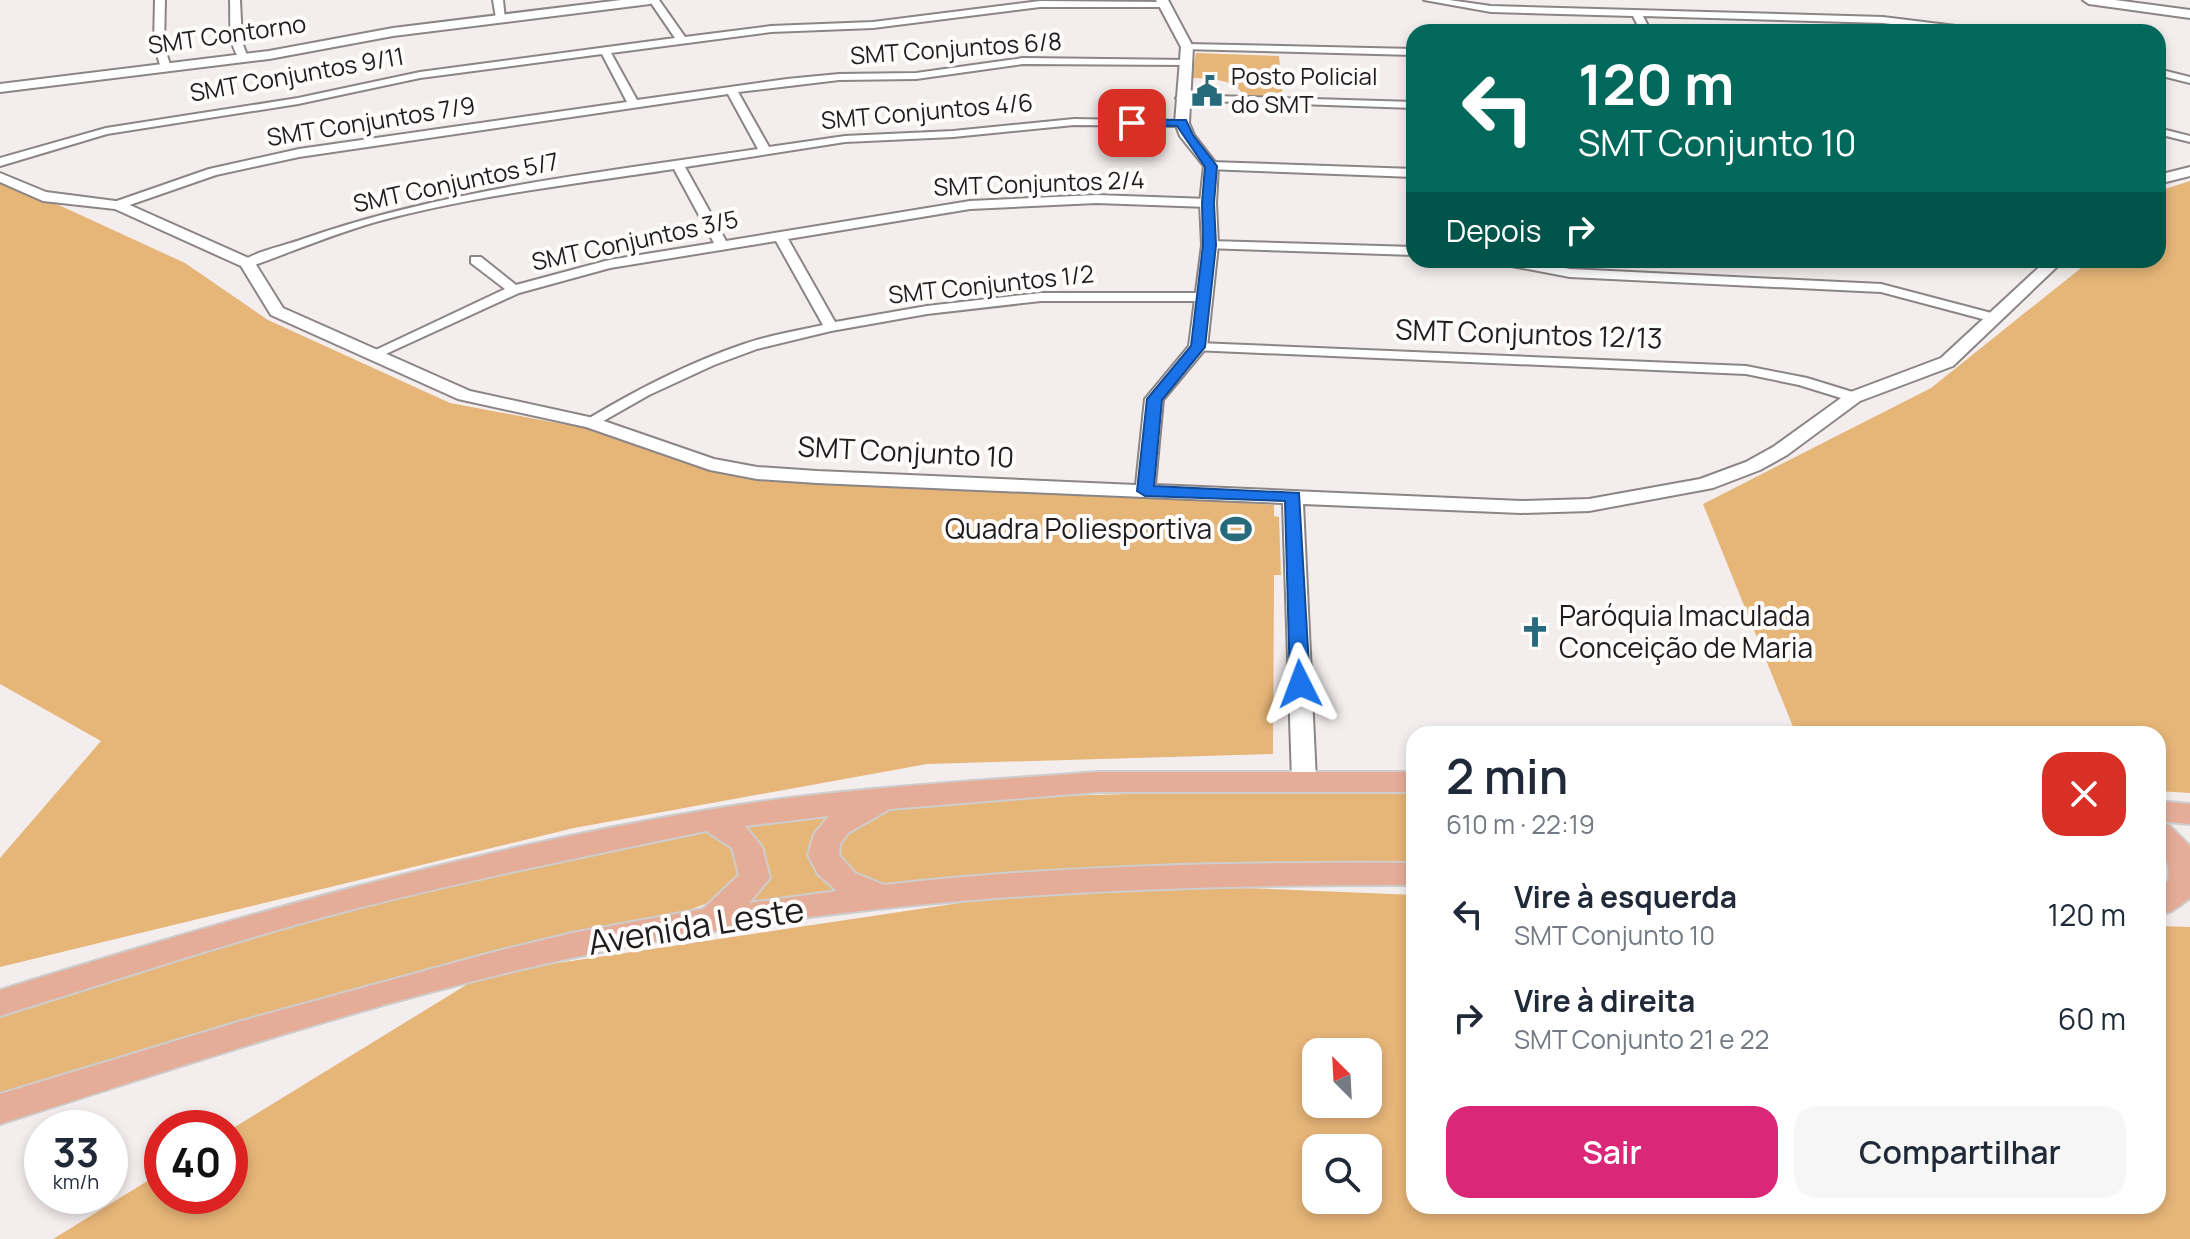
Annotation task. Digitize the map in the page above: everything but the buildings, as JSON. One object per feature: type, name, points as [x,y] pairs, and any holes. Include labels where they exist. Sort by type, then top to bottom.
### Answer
[{"type":"main road","points":[[0,1003],[209,938],[348,899],[488,865],[709,820],[890,799],[1098,782],[1406,782]]},
{"type":"main road","points":[[880,897],[840,879],[825,861],[823,850],[825,839],[837,825],[859,811],[890,799]]},
{"type":"main road","points":[[2166,812],[2190,814]]},
{"type":"main road","points":[[709,820],[733,832],[751,850],[755,878],[713,919]]},
{"type":"main road","points":[[2166,840],[2181,853],[2187,871],[2183,887],[2170,904]]},
{"type":"main road","name":"Avenida Leste","points":[[0,1109],[244,1033],[471,970],[596,941],[713,919],[1011,883],[1137,876],[1406,874]]},
{"type":"street","points":[[160,0],[159,45],[166,68]]},
{"type":"street","points":[[235,0],[237,42],[243,58]]},
{"type":"street","points":[[498,0],[501,18]]},
{"type":"street","points":[[652,0],[682,41]]},
{"type":"street","name":"SMT Contorno","points":[[0,88],[243,58],[501,18],[652,0]]},
{"type":"street","points":[[1429,0],[1491,9],[1883,20],[1915,24]]},
{"type":"street","points":[[1688,0],[1696,14]]},
{"type":"street","points":[[2089,0],[2190,14]]},
{"type":"street","points":[[1145,491],[1154,399],[1198,347],[1210,245],[1208,203],[1211,166],[1187,136],[1182,123],[1186,54],[1162,2]]},
{"type":"street","name":"SMT Conjuntos 9/11","points":[[0,162],[106,131],[298,101],[420,75],[771,29],[873,25],[1040,4],[1162,2]]},
{"type":"street","points":[[1636,13],[1642,24]]},
{"type":"street","points":[[605,51],[635,106]]},
{"type":"street","name":"SMT Conjuntos 6/8","points":[[635,106],[816,78],[916,76],[1023,61],[1186,54],[1406,52]]},
{"type":"street","points":[[2166,74],[2190,80]]},
{"type":"street","points":[[731,90],[765,151]]},
{"type":"street","points":[[1182,98],[1406,105]]},
{"type":"street","name":"SMT Conjuntos 7/9","points":[[118,205],[213,172],[299,153],[635,106]]},
{"type":"street","name":"SMT Conjuntos 4/6","points":[[678,165],[865,136],[968,133],[1052,123],[1182,123]]},
{"type":"street","points":[[2166,133],[2190,139]]},
{"type":"street","points":[[678,165],[721,244]]},
{"type":"street","name":"SMT Conjuntos 5/7","points":[[247,263],[372,219],[423,207],[487,194],[678,165]]},
{"type":"street","points":[[1211,166],[1406,173]]},
{"type":"street","points":[[2166,178],[2190,171]]},
{"type":"street","points":[[0,177],[43,196],[118,205],[247,263]]},
{"type":"street","name":"SMT Conjuntos 2/4","points":[[779,235],[970,205],[1096,199],[1208,203]]},
{"type":"street","points":[[779,235],[831,327]]},
{"type":"street","name":"SMT Conjuntos 3/5","points":[[372,355],[514,290],[609,264],[779,235]]},
{"type":"street","points":[[1210,245],[1406,251]]},
{"type":"street","points":[[476,260],[514,290]]},
{"type":"street","name":"SMT Conjunto 10","points":[[247,263],[277,311],[464,395],[591,423],[710,464],[757,473],[1521,507],[1589,505],[1706,484],[1753,466],[1780,451],[1854,397]]},
{"type":"street","points":[[1543,268],[1570,273],[1881,288],[1994,318]]},
{"type":"street","points":[[1854,397],[1947,362],[2047,268]]},
{"type":"street","name":"SMT Conjuntos 1/2","points":[[591,423],[644,392],[709,362],[752,346],[831,327],[927,310],[1041,297],[1205,297]]},
{"type":"street","name":"SMT Conjuntos 12/13","points":[[1198,347],[1746,370],[1802,381],[1854,397]]},
{"type":"street","points":[[1293,496],[1304,780]]},
{"type":"shaded area","points":[[1196,53],[1279,56],[1283,100],[1245,99],[1230,83],[1191,78]]},
{"type":"shaded area","points":[[0,178],[185,263],[268,320],[450,403],[584,428],[702,468],[1274,505],[1274,516],[1279,517],[1281,575],[1274,575],[1273,754],[927,764],[574,828],[0,967],[0,858],[101,741],[0,684]]},
{"type":"shaded area","points":[[2190,181],[2190,793],[2166,792],[2166,726],[1793,726],[1703,504],[1931,388],[2081,268],[2166,268],[2166,189]]},
{"type":"shaded area","points":[[1301,789],[1406,791],[1406,864],[886,886],[846,876],[824,850],[887,801]]},
{"type":"shaded area","points":[[857,806],[822,850],[845,877],[883,887],[679,916],[726,899],[754,876],[726,823]]},
{"type":"shaded area","points":[[739,829],[751,876],[724,897],[673,916],[0,1106],[0,1004],[476,878],[690,832]]},
{"type":"shaded area","points":[[1100,882],[1406,895],[1406,1214],[2166,1214],[2166,926],[2190,927],[2190,1239],[53,1239],[94,1214],[128,1214],[128,1193],[144,1183],[144,1214],[248,1214],[248,1119],[484,974]]},
{"type":"place","name":"Posto Policial do SMT","points":[[1207,91]]},
{"type":"place","name":"Quadra Poliesportiva","points":[[1236,529]]},
{"type":"place","name":"Paróquia Imaculada Conceição de Maria","points":[[1535,632]]},
{"type":"route","points":[[1132,123],[1182,123],[1187,136],[1211,166],[1208,203],[1210,245],[1198,347],[1154,399],[1145,491],[1293,496],[1300,684]]}]
